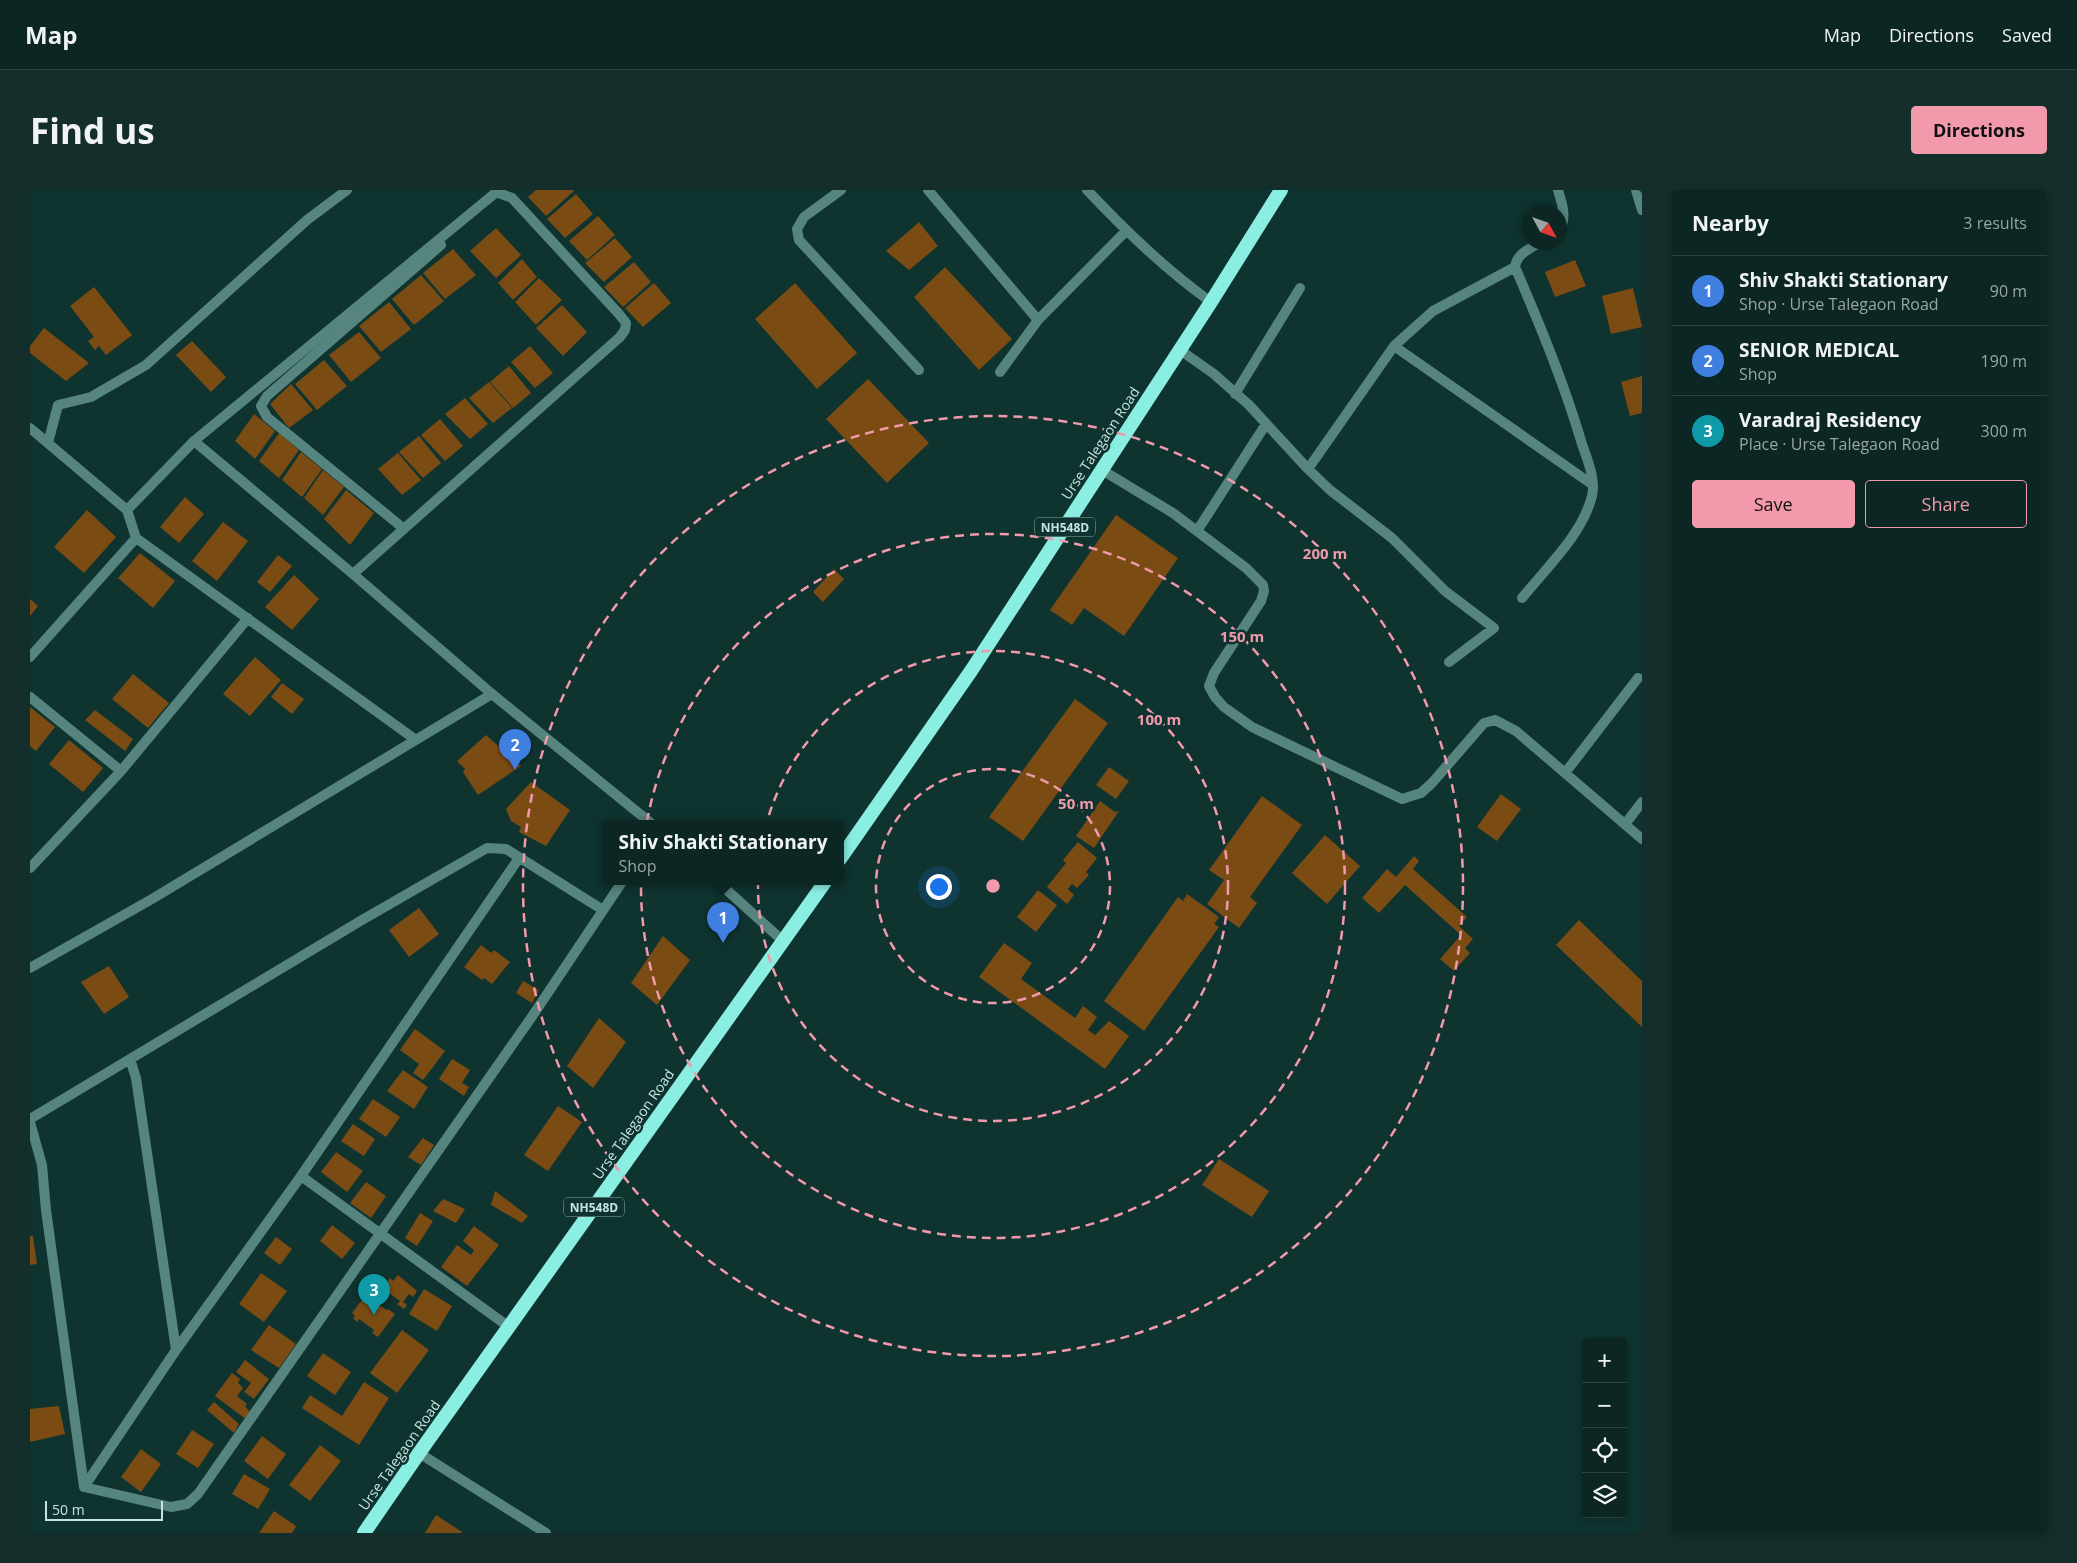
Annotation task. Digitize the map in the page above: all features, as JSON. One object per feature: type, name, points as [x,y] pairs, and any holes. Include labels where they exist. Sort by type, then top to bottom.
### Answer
[{"type":"highway","name":"Urse Talegaon Road","points":[[844,853],[971,671],[1211,302],[1281,190]]},
{"type":"highway","name":"Urse Talegaon Road","points":[[364,1533],[823,885]]},
{"type":"street","points":[[48,443],[58,406],[91,397],[146,365],[308,220],[347,190]]},
{"type":"street","points":[[841,190],[804,217],[797,229],[799,240],[919,370]]},
{"type":"street","points":[[928,190],[1038,320]]},
{"type":"street","points":[[1087,190],[1126,231],[1182,281],[1211,302]]},
{"type":"street","points":[[1558,190],[1563,205]]},
{"type":"street","points":[[1636,190],[1642,210]]},
{"type":"street","points":[[127,510],[194,441],[498,191],[512,198],[619,314],[626,323],[625,330],[620,337],[567,385],[353,574]]},
{"type":"street","points":[[1000,372],[1038,320],[1126,231]]},
{"type":"street","points":[[403,528],[267,416],[261,406],[267,396],[441,245]]},
{"type":"street","points":[[1522,598],[1582,523],[1592,496],[1593,485],[1590,468],[1575,420],[1516,266],[1516,259],[1527,250]]},
{"type":"street","points":[[1308,470],[1394,346],[1433,311],[1516,266]]},
{"type":"street","points":[[1235,394],[1300,288]]},
{"type":"street","points":[[1394,346],[1593,485]]},
{"type":"street","points":[[1180,350],[1214,374],[1266,424],[1308,470],[1392,538],[1445,591],[1494,628],[1449,662]]},
{"type":"street","points":[[1197,531],[1266,424]]},
{"type":"street","points":[[30,428],[127,510],[136,538],[416,740]]},
{"type":"street","points":[[194,441],[353,574],[492,694],[647,820]]},
{"type":"street","points":[[1102,470],[1173,513],[1246,568],[1263,585],[1264,591],[1261,601],[1214,673],[1209,686],[1215,697],[1224,707],[1252,727],[1402,799],[1421,792],[1432,783],[1484,723],[1495,720],[1516,731],[1626,823],[1642,839]]},
{"type":"street","points":[[30,657],[136,538]]},
{"type":"street","points":[[30,868],[121,772],[248,618]]},
{"type":"street","points":[[1565,773],[1638,678]]},
{"type":"street","points":[[30,968],[152,899],[492,694]]},
{"type":"street","points":[[30,697],[121,772]]},
{"type":"street","points":[[1626,823],[1642,802]]},
{"type":"street","points":[[84,1487],[46,1210],[42,1165],[30,1120],[354,925],[487,848],[506,848],[603,910]]},
{"type":"street","points":[[84,1487],[176,1350],[301,1176],[519,858]]},
{"type":"street","points":[[84,1487],[171,1507],[187,1504],[198,1494],[531,1018],[620,885]]},
{"type":"street","points":[[721,885],[784,941]]},
{"type":"street","points":[[130,1059],[136,1078],[176,1350]]},
{"type":"street","points":[[301,1176],[509,1327]]},
{"type":"street","points":[[419,1453],[546,1533]]},
{"type":"building","points":[[536,190],[574,191],[546,216],[528,197]]},
{"type":"building","points":[[576,194],[593,214],[565,238],[547,219]]},
{"type":"building","points":[[598,216],[615,235],[587,260],[569,241]]},
{"type":"building","points":[[919,222],[938,246],[909,270],[886,251]]},
{"type":"building","points":[[496,228],[521,255],[496,278],[470,251]]},
{"type":"building","points":[[615,238],[632,257],[604,282],[585,263]]},
{"type":"building","points":[[453,249],[476,275],[445,299],[423,273]]},
{"type":"building","points":[[522,259],[537,277],[513,300],[498,283]]},
{"type":"building","points":[[1575,260],[1586,286],[1555,297],[1545,272]]},
{"type":"building","points":[[634,262],[651,282],[623,307],[604,287]]},
{"type":"building","points":[[945,267],[1012,339],[979,370],[914,297]]},
{"type":"building","points":[[421,275],[444,301],[414,325],[392,299]]},
{"type":"building","points":[[539,278],[562,300],[536,325],[515,302]]},
{"type":"building","points":[[654,283],[671,303],[643,327],[625,308]]},
{"type":"building","points":[[795,283],[857,353],[817,389],[755,319]]},
{"type":"building","points":[[94,287],[132,335],[106,355],[99,346],[95,350],[88,341],[94,337],[70,306]]},
{"type":"building","points":[[1633,288],[1642,327],[1611,334],[1602,296]]},
{"type":"building","points":[[389,302],[411,329],[381,352],[359,326]]},
{"type":"building","points":[[562,305],[587,332],[563,356],[536,328]]},
{"type":"building","points":[[44,328],[89,363],[66,381],[30,353],[30,346]]},
{"type":"building","points":[[359,332],[381,358],[351,382],[329,355]]},
{"type":"building","points":[[192,341],[226,377],[211,392],[176,355]]},
{"type":"building","points":[[530,346],[553,373],[535,388],[511,362]]},
{"type":"building","points":[[324,360],[347,386],[317,410],[295,384]]},
{"type":"building","points":[[509,366],[531,393],[513,408],[490,382]]},
{"type":"building","points":[[1642,376],[1642,413],[1630,416],[1621,382]]},
{"type":"building","points":[[868,379],[929,443],[887,483],[826,419]]},
{"type":"building","points":[[489,382],[512,408],[493,423],[469,398]]},
{"type":"building","points":[[291,384],[313,410],[289,428],[270,404]]},
{"type":"building","points":[[465,398],[488,424],[470,439],[445,414]]},
{"type":"building","points":[[254,414],[275,431],[255,459],[235,441]]},
{"type":"building","points":[[440,419],[463,446],[445,461],[421,435]]},
{"type":"building","points":[[279,433],[299,450],[279,478],[259,461]]},
{"type":"building","points":[[419,436],[441,463],[423,478],[399,452]]},
{"type":"building","points":[[301,452],[322,469],[302,497],[282,480]]},
{"type":"building","points":[[398,453],[421,480],[402,495],[378,469]]},
{"type":"building","points":[[323,470],[344,487],[323,515],[304,498]]},
{"type":"building","points":[[346,490],[374,513],[350,545],[324,519]]},
{"type":"building","points":[[185,497],[204,514],[179,543],[160,527]]},
{"type":"building","points":[[87,510],[116,537],[84,573],[54,547]]},
{"type":"building","points":[[1116,515],[1178,558],[1124,636],[1084,608],[1072,625],[1050,610]]},
{"type":"building","points":[[223,522],[248,541],[217,581],[192,561]]},
{"type":"building","points":[[140,553],[175,581],[153,608],[118,578]]},
{"type":"building","points":[[278,555],[292,566],[270,592],[257,582]]},
{"type":"building","points":[[834,569],[844,579],[823,602],[813,592]]},
{"type":"building","points":[[294,575],[319,599],[292,630],[265,607]]},
{"type":"building","points":[[30,599],[38,606],[30,616]]},
{"type":"building","points":[[255,657],[281,680],[250,716],[223,694]]},
{"type":"building","points":[[133,674],[169,703],[148,728],[112,699]]},
{"type":"building","points":[[282,683],[304,699],[292,714],[271,697]]},
{"type":"building","points":[[1075,699],[1108,723],[1023,841],[989,817]]},
{"type":"building","points":[[30,707],[55,727],[36,751],[30,746]]},
{"type":"building","points":[[95,710],[133,739],[125,751],[85,720]]},
{"type":"building","points":[[486,735],[521,766],[478,795],[463,772],[465,769],[457,761]]},
{"type":"building","points":[[69,740],[103,768],[83,792],[49,764]]},
{"type":"building","points":[[1109,767],[1129,781],[1116,799],[1096,785]]},
{"type":"building","points":[[531,782],[570,810],[546,846],[519,832],[521,827],[511,821],[506,809]]},
{"type":"building","points":[[1501,794],[1521,809],[1497,841],[1477,827]]},
{"type":"building","points":[[1262,796],[1302,825],[1250,897],[1257,903],[1239,928],[1207,904],[1224,880],[1209,870]]},
{"type":"building","points":[[1100,801],[1115,812],[1119,811],[1094,848],[1076,836]]},
{"type":"building","points":[[1325,835],[1360,866],[1327,904],[1292,873]]},
{"type":"building","points":[[1078,842],[1097,858],[1086,872],[1089,875],[1077,888],[1072,884],[1068,889],[1074,895],[1067,904],[1047,887],[1066,863],[1063,860]]},
{"type":"building","points":[[1414,856],[1419,861],[1413,869],[1467,917],[1459,926],[1473,939],[1465,948],[1470,953],[1454,971],[1440,959],[1461,935],[1405,885],[1379,913],[1362,898],[1387,869],[1396,877]]},
{"type":"building","points":[[1038,890],[1057,905],[1036,932],[1017,917]]},
{"type":"building","points":[[1187,894],[1219,917],[1214,924],[1219,927],[1144,1031],[1104,1001],[1178,897],[1183,901]]},
{"type":"building","points":[[419,908],[439,934],[409,957],[389,930]]},
{"type":"building","points":[[1579,920],[1642,981],[1642,1027],[1556,945]]},
{"type":"building","points":[[663,936],[690,960],[657,1005],[631,983]]},
{"type":"building","points":[[1004,943],[1032,963],[1021,979],[1075,1018],[1083,1006],[1097,1017],[1088,1030],[1095,1035],[1109,1021],[1129,1036],[1105,1069],[979,977]]},
{"type":"building","points":[[481,945],[491,953],[494,950],[510,962],[492,984],[484,978],[482,980],[464,967]]},
{"type":"building","points":[[109,966],[129,997],[104,1014],[81,982]]},
{"type":"building","points":[[523,981],[539,990],[532,1003],[516,993]]},
{"type":"building","points":[[599,1018],[626,1042],[593,1088],[567,1066]]},
{"type":"building","points":[[415,1029],[445,1051],[423,1080],[413,1073],[419,1064],[400,1050]]},
{"type":"building","points":[[452,1059],[470,1070],[462,1083],[469,1087],[464,1096],[439,1079]]},
{"type":"building","points":[[403,1070],[428,1087],[414,1109],[387,1091]]},
{"type":"building","points":[[373,1099],[400,1117],[386,1137],[359,1119]]},
{"type":"building","points":[[558,1106],[582,1122],[548,1171],[524,1155]]},
{"type":"building","points":[[353,1124],[375,1139],[364,1156],[341,1141]]},
{"type":"building","points":[[423,1138],[434,1145],[421,1165],[408,1157]]},
{"type":"building","points":[[336,1152],[363,1171],[347,1192],[321,1172]]},
{"type":"building","points":[[1219,1159],[1269,1191],[1252,1217],[1202,1185]]},
{"type":"building","points":[[366,1182],[386,1196],[371,1218],[350,1203]]},
{"type":"building","points":[[495,1191],[528,1216],[522,1223],[491,1205]]},
{"type":"building","points":[[443,1199],[465,1209],[456,1223],[433,1211]]},
{"type":"building","points":[[420,1213],[433,1221],[417,1246],[405,1238]]},
{"type":"building","points":[[332,1225],[355,1243],[342,1259],[320,1241]]},
{"type":"building","points":[[474,1226],[499,1245],[467,1286],[441,1267],[457,1245],[471,1255],[474,1250],[463,1241]]},
{"type":"building","points":[[30,1236],[33,1236],[37,1264],[30,1265]]},
{"type":"building","points":[[276,1237],[292,1249],[280,1265],[264,1253]]},
{"type":"building","points":[[261,1273],[287,1291],[264,1322],[239,1304]]},
{"type":"building","points":[[398,1275],[417,1291],[413,1297],[409,1294],[403,1302],[407,1305],[404,1309],[397,1304],[400,1301],[389,1293],[384,1299],[378,1295],[390,1278],[393,1281]]},
{"type":"building","points":[[424,1289],[452,1306],[437,1331],[409,1314]]},
{"type":"building","points":[[367,1293],[386,1310],[388,1309],[395,1314],[378,1337],[372,1333],[374,1330],[359,1319],[357,1322],[353,1318],[355,1316],[352,1313]]},
{"type":"building","points":[[269,1325],[296,1344],[279,1368],[251,1350]]},
{"type":"building","points":[[402,1330],[429,1350],[397,1393],[370,1373]]},
{"type":"building","points":[[323,1353],[351,1372],[335,1395],[307,1376]]},
{"type":"building","points":[[245,1360],[269,1379],[254,1399],[244,1392],[251,1383],[236,1372]]},
{"type":"building","points":[[232,1373],[240,1379],[238,1383],[243,1388],[237,1396],[247,1404],[245,1407],[252,1413],[247,1420],[215,1396]]},
{"type":"building","points":[[364,1382],[389,1398],[359,1445],[302,1408],[310,1395],[342,1416]]},
{"type":"building","points":[[214,1402],[239,1424],[234,1433],[207,1410]]},
{"type":"building","points":[[59,1406],[65,1434],[30,1442],[30,1409]]},
{"type":"building","points":[[192,1430],[214,1444],[198,1468],[176,1454]]},
{"type":"building","points":[[262,1436],[286,1454],[268,1479],[244,1461]]},
{"type":"building","points":[[320,1445],[341,1461],[310,1501],[289,1485]]},
{"type":"building","points":[[141,1449],[161,1464],[141,1492],[121,1477]]},
{"type":"building","points":[[244,1474],[270,1489],[258,1509],[232,1494]]},
{"type":"building","points":[[274,1511],[296,1526],[292,1533],[259,1533]]},
{"type":"building","points":[[436,1515],[462,1532],[425,1533]]},
{"type":"place","name":"SENIOR MEDICAL","points":[[515,770]]},
{"type":"place","name":"Shiv Shakti Stationary","points":[[723,943]]},
{"type":"place","name":"Varadraj Residency","points":[[374,1315]]}]
